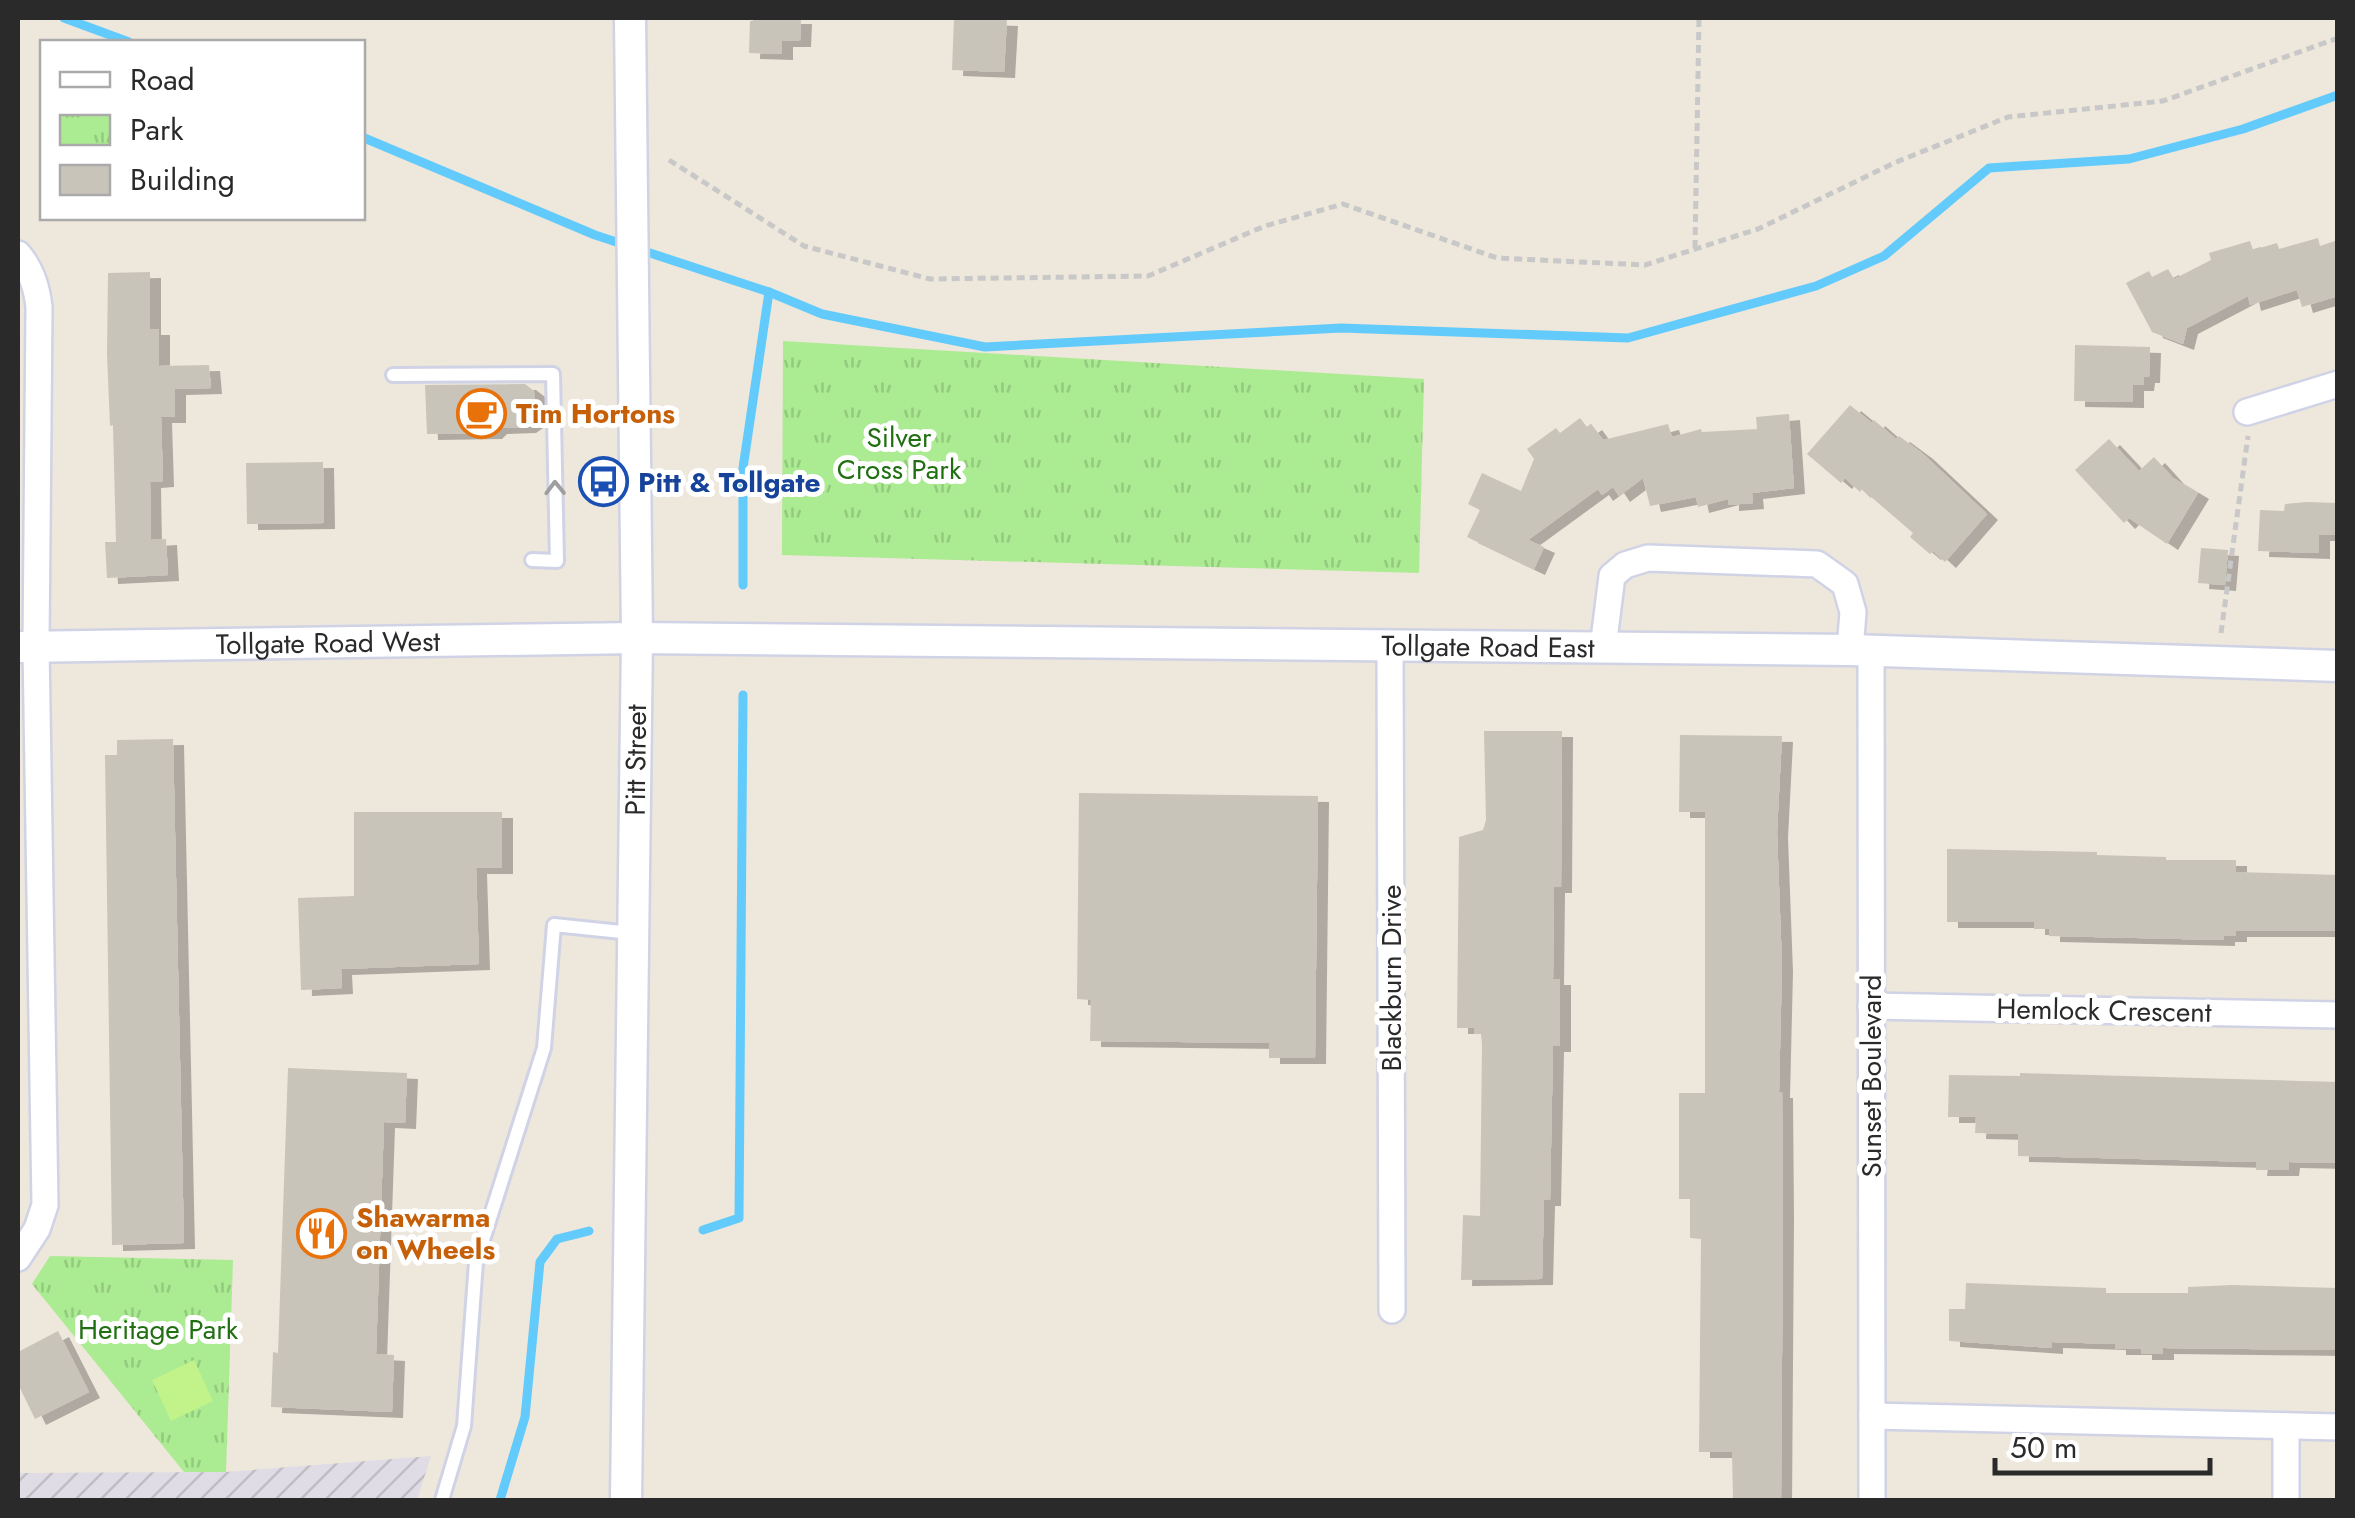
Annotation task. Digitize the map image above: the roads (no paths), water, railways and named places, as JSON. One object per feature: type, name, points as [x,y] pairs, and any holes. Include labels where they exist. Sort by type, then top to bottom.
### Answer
[{"type":"street","name":"Pitt Street","points":[[626,1500],[637,638],[630,18]]},
{"type":"street","points":[[18,254],[38,292],[39,307],[27,646],[44,1206],[37,1228],[18,1258]]},
{"type":"street","points":[[2247,412],[2338,384]]},
{"type":"street","name":"Sunset Boulevard","points":[[1603,648],[1612,576],[1625,565],[1648,558],[1818,564],[1846,584],[1861,651],[1871,1006],[1872,1500]]},
{"type":"street","name":"Tollgate Road West","points":[[27,646],[637,638]]},
{"type":"street","name":"Tollgate Road East","points":[[637,638],[1861,651],[2338,666]]},
{"type":"street","name":"Blackburn Drive","points":[[1390,646],[1392,1310]]},
{"type":"street","name":"Hemlock Crescent","points":[[1871,1006],[2338,1015]]},
{"type":"street","points":[[1872,1416],[2338,1427]]},
{"type":"street","points":[[2286,1426],[2286,1500]]},
{"type":"lane","points":[[393,375],[552,374],[557,560],[532,560]]},
{"type":"lane","points":[[442,1500],[464,1426],[476,1262],[544,1048],[554,925],[633,933]]},
{"type":"waterway","points":[[64,18],[124,40]]},
{"type":"waterway","points":[[365,138],[595,235],[769,292],[822,314],[985,347],[1341,328],[1628,338],[1816,286],[1884,256],[1989,168],[2129,159],[2243,129],[2338,95]]},
{"type":"waterway","points":[[743,585],[743,468],[769,292]]},
{"type":"waterway","points":[[703,1230],[739,1218],[743,695]]},
{"type":"waterway","points":[[500,1500],[525,1417],[540,1262],[557,1239],[589,1231]]},
{"type":"place","name":"Tim Hortons","points":[[481,413]]},
{"type":"place","name":"Pitt & Tollgate","points":[[603,482]]},
{"type":"place","name":"Shawarma on Wheels","points":[[321,1233]]},
{"type":"park label","name":"Silver Cross Park","points":[[899,453]]},
{"type":"park label","name":"Heritage Park","points":[[158,1329]]}]
